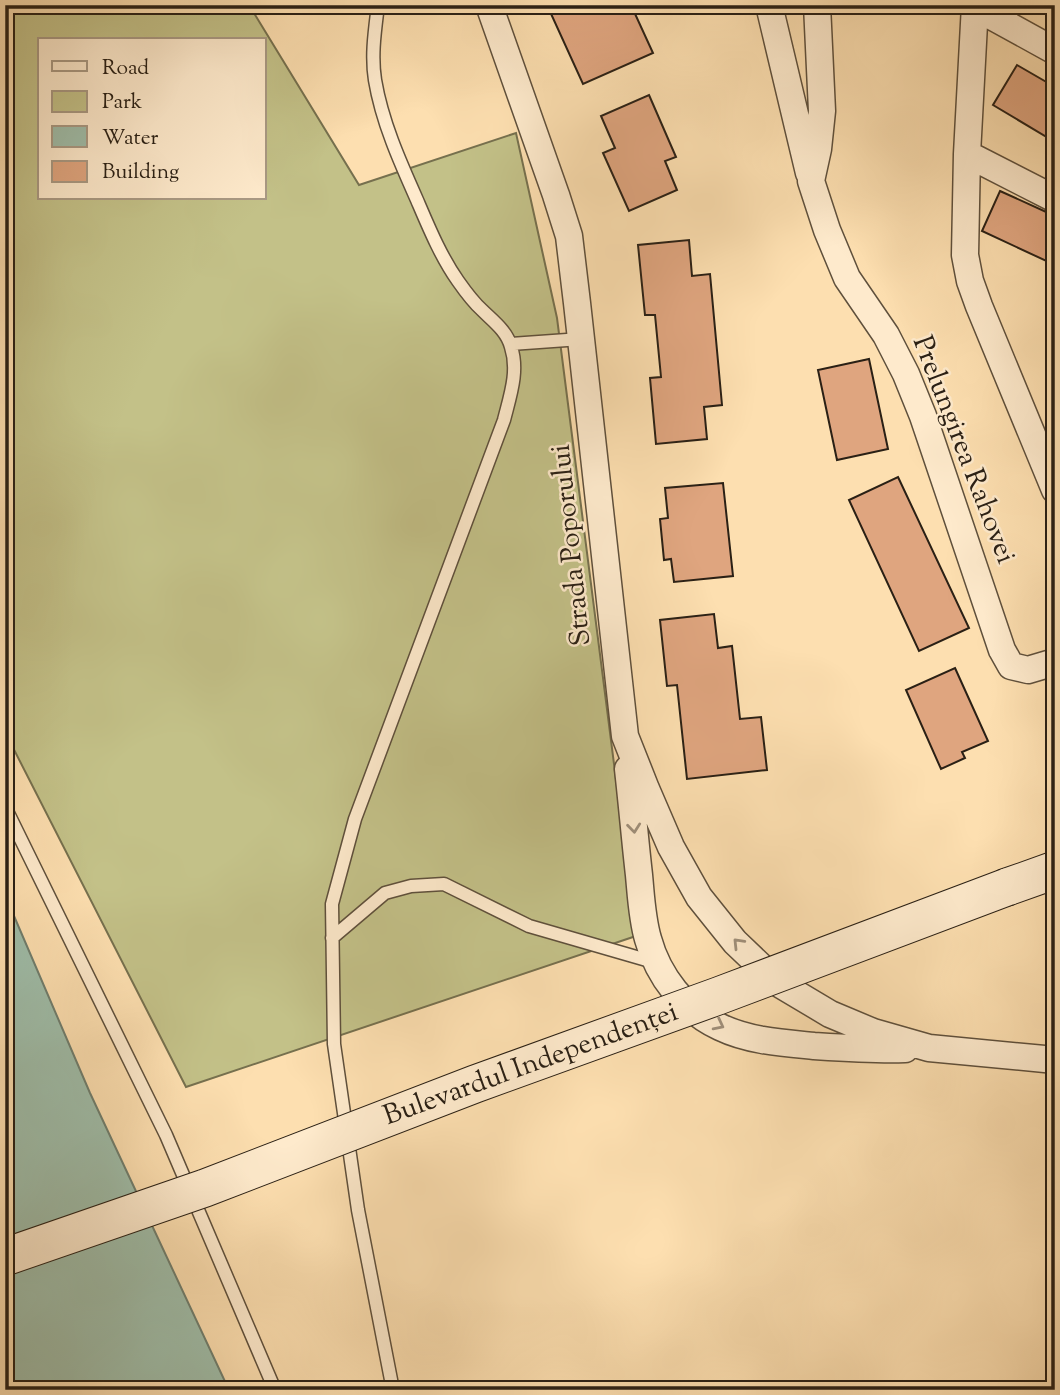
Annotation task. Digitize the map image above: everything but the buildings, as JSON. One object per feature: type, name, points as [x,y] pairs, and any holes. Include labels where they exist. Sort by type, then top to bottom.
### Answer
[{"type":"main road","name":"Bulevardul Independenței","points":[[5,1257],[205,1188],[475,1084],[1055,870]]},
{"type":"street","name":"Strada Poporului","points":[[489,5],[569,236],[625,736],[646,789],[671,847],[699,897],[735,942],[778,983],[830,1014],[873,1032],[929,1048]]},
{"type":"street","name":"Prelungirea Rahovei","points":[[769,5],[811,181],[827,230],[848,278],[887,335],[906,374],[923,416],[1002,650],[1011,666],[1028,670],[1055,662]]},
{"type":"street","points":[[811,181],[822,111],[817,5]]},
{"type":"street","points":[[1055,51],[975,6],[965,255],[979,306],[1055,490]]},
{"type":"street","points":[[967,154],[1055,199]]},
{"type":"street","points":[[625,736],[648,938],[657,963],[670,986],[690,1007],[719,1027],[745,1036],[785,1043],[869,1050],[929,1048],[1055,1060]]},
{"type":"lane","points":[[378,5],[373,50],[375,79],[398,158],[430,231],[457,280],[499,326],[511,344],[514,363],[513,388],[503,420],[355,819],[332,904],[334,1044],[358,1210],[393,1390]]},
{"type":"lane","points":[[511,344],[581,339]]},
{"type":"lane","points":[[5,807],[166,1135],[275,1390]]},
{"type":"lane","points":[[332,938],[385,893],[411,886],[444,884],[529,926],[657,963]]},
{"type":"green space","points":[[5,5],[249,5],[359,185],[516,133],[557,318],[636,936],[186,1087],[5,732]]},
{"type":"water","points":[[5,895],[90,1093],[229,1390],[5,1390]]}]
